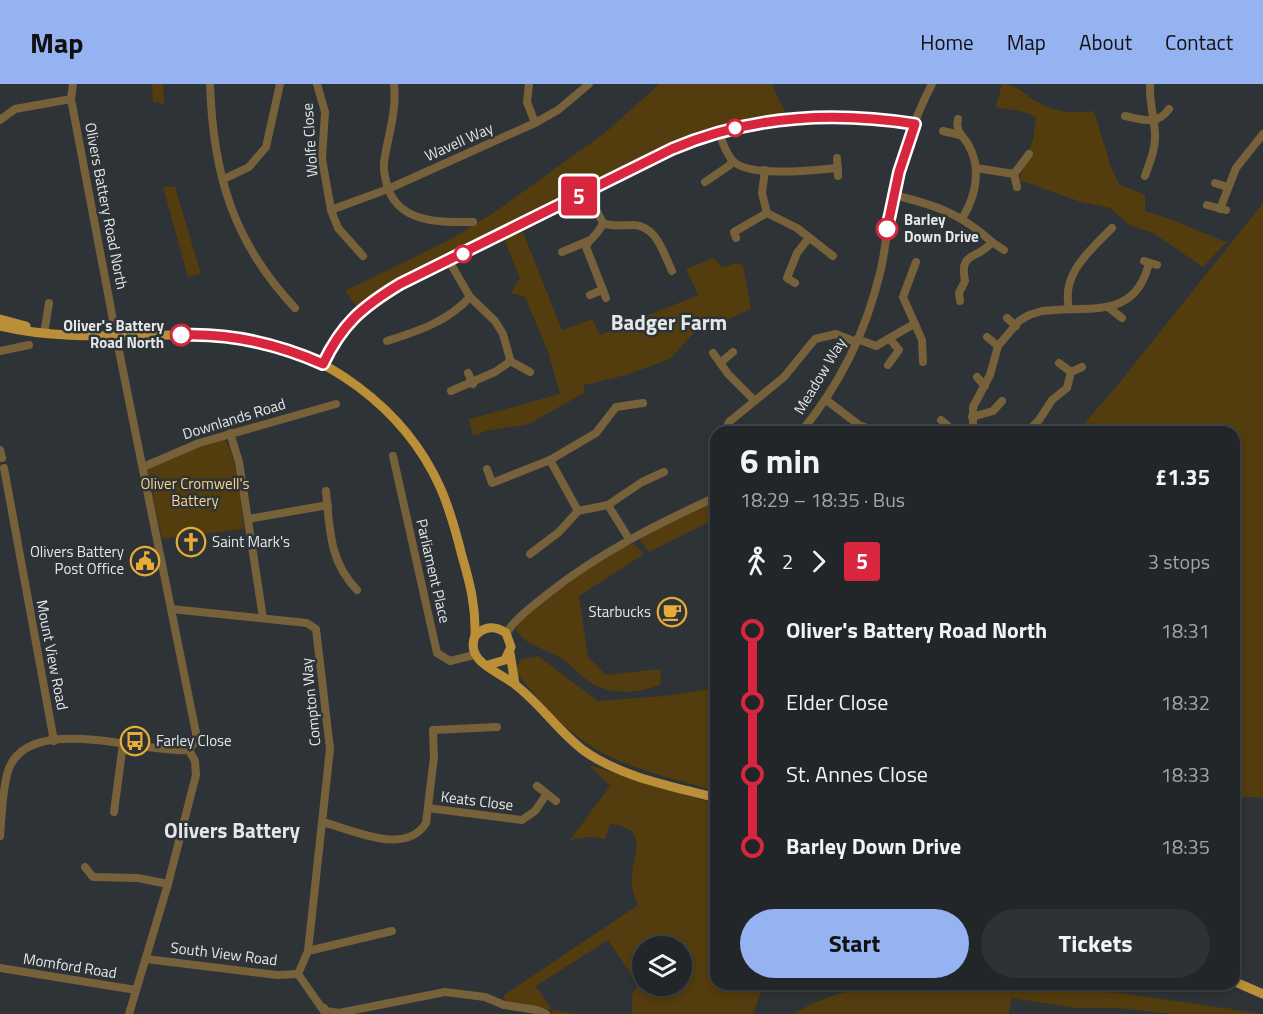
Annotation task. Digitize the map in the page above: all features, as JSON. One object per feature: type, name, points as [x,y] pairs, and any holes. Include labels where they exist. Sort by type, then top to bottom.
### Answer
[{"type":"main road","points":[[0,319],[44,332]]},
{"type":"main road","points":[[0,326],[65,335],[189,334],[240,338],[282,347],[323,364],[382,408],[425,459],[439,485],[453,520],[475,604],[474,655],[515,684],[554,725],[597,759],[658,782],[710,796]]},
{"type":"main road","points":[[475,604],[488,627]]},
{"type":"main road","points":[[475,636],[488,627],[494,627],[506,633],[511,647],[515,684]]},
{"type":"main road","points":[[488,665],[505,660],[510,653]]},
{"type":"main road","points":[[1240,984],[1263,994]]},
{"type":"street","name":"Olivers Battery Road North","points":[[73,84],[71,99],[114,325],[123,326]]},
{"type":"street","points":[[210,84],[213,142],[219,169],[224,179],[225,193],[246,243],[274,285],[295,308]]},
{"type":"street","points":[[224,179],[249,167],[262,154],[269,139],[280,84]]},
{"type":"street","name":"Wolfe Close","points":[[317,84],[325,112],[322,159],[331,210],[339,228],[363,256]]},
{"type":"street","points":[[394,84],[394,114],[384,164],[388,189],[392,198],[402,209],[419,218],[473,222]]},
{"type":"street","points":[[529,84],[527,102],[535,123]]},
{"type":"street","name":"Wavell Way","points":[[331,210],[388,189],[535,123],[558,110],[589,84]]},
{"type":"street","name":"Meadow Way","points":[[805,426],[825,399],[857,340],[880,272],[894,195],[915,124],[932,84]]},
{"type":"street","points":[[1145,176],[1154,152],[1155,133],[1150,84]]},
{"type":"street","points":[[0,120],[15,109],[71,99]]},
{"type":"street","points":[[1125,116],[1153,122],[1162,119],[1169,109]]},
{"type":"street","points":[[323,364],[333,342],[351,320],[366,306],[400,284],[672,149],[719,132],[762,122],[815,117],[872,118],[915,124]]},
{"type":"street","points":[[958,119],[956,125],[973,155],[976,168],[975,191],[963,217]]},
{"type":"street","points":[[943,131],[960,135]]},
{"type":"street","points":[[719,132],[732,161],[742,167],[838,172],[837,158]]},
{"type":"street","points":[[1206,205],[1223,210],[1227,187],[1241,160],[1263,134]]},
{"type":"street","points":[[1017,187],[1014,174],[1029,154]]},
{"type":"street","points":[[705,182],[730,165],[732,161]]},
{"type":"street","points":[[976,168],[1014,174]]},
{"type":"street","points":[[765,170],[762,193],[767,213],[796,228],[833,256]]},
{"type":"street","points":[[1215,183],[1227,187]]},
{"type":"street","points":[[587,192],[603,223],[612,226],[636,225],[649,230],[660,245],[672,271]]},
{"type":"street","points":[[894,195],[927,203],[963,217],[1004,250]]},
{"type":"street","points":[[736,238],[734,232],[767,213]]},
{"type":"street","points":[[562,252],[597,235],[603,223]]},
{"type":"street","points":[[1069,308],[1066,294],[1074,271],[1112,228]]},
{"type":"street","points":[[795,283],[787,278],[797,253],[808,239]]},
{"type":"street","points":[[588,241],[587,252],[606,298]]},
{"type":"street","points":[[960,301],[959,293],[965,281],[961,269],[963,263],[967,258],[986,250],[992,242]]},
{"type":"street","points":[[819,259],[824,250]]},
{"type":"street","points":[[449,261],[470,297],[486,310],[500,327],[510,361],[530,372]]},
{"type":"street","points":[[916,262],[903,297],[924,347],[923,362]]},
{"type":"street","points":[[973,426],[976,398],[985,386],[998,346],[1028,310],[1108,307],[1121,304],[1131,298],[1144,282],[1150,263]]},
{"type":"street","points":[[590,296],[602,290]]},
{"type":"street","points":[[387,341],[440,321],[458,309],[470,297]]},
{"type":"street","points":[[44,332],[49,303]]},
{"type":"street","points":[[1108,307],[1122,318]]},
{"type":"street","points":[[1007,318],[1016,326]]},
{"type":"street","points":[[727,426],[754,400],[784,377],[815,339],[836,334],[876,346],[914,324]]},
{"type":"street","points":[[406,325],[409,334]]},
{"type":"street","points":[[116,336],[196,733],[196,740],[189,750]]},
{"type":"street","points":[[987,337],[998,346]]},
{"type":"street","points":[[888,365],[898,350],[890,339]]},
{"type":"street","points":[[0,351],[15,346],[29,345]]},
{"type":"street","points":[[720,363],[733,352]]},
{"type":"street","points":[[713,353],[728,374],[754,400]]},
{"type":"street","points":[[451,391],[472,384],[510,361]]},
{"type":"street","points":[[1059,363],[1071,372]]},
{"type":"street","points":[[1071,372],[1082,367]]},
{"type":"street","points":[[1033,426],[1052,400],[1067,388],[1071,372]]},
{"type":"street","points":[[468,373],[472,384]]},
{"type":"street","points":[[977,378],[985,386]]},
{"type":"street","points":[[825,399],[856,426]]},
{"type":"street","points":[[972,417],[993,411],[1002,401]]},
{"type":"street","points":[[487,469],[492,483],[550,460],[596,433],[616,407],[643,402]]},
{"type":"street","name":"Downlands Road","points":[[143,467],[160,461],[174,452],[230,433],[336,404]]},
{"type":"street","points":[[941,420],[948,426]]},
{"type":"street","points":[[230,433],[239,462],[263,618]]},
{"type":"street","name":"Parliament Place","points":[[393,456],[437,653],[450,661],[474,655]]},
{"type":"street","points":[[550,460],[578,510]]},
{"type":"street","name":"Mount View Road","points":[[4,468],[54,741]]},
{"type":"street","points":[[530,554],[559,532],[578,510],[608,506],[642,482],[664,472]]},
{"type":"street","points":[[326,491],[334,554],[343,575],[357,590]]},
{"type":"street","points":[[506,633],[521,615],[574,573],[660,522],[710,500]]},
{"type":"street","points":[[248,519],[328,505]]},
{"type":"street","points":[[608,506],[629,539]]},
{"type":"street","name":"Compton Way","points":[[171,609],[307,623],[316,630],[330,749],[308,951],[298,974]]},
{"type":"street","points":[[322,822],[360,834],[410,838],[420,832],[426,823],[434,757],[433,730],[497,727]]},
{"type":"street","points":[[0,836],[3,781],[13,762],[23,751],[40,742],[78,739],[169,750],[189,750]]},
{"type":"street","points":[[114,812],[123,744]]},
{"type":"street","points":[[129,1014],[168,884],[196,775],[195,761],[189,750]]},
{"type":"street","points":[[537,786],[556,801]]},
{"type":"street","name":"Keats Close","points":[[428,808],[522,820],[531,815],[546,795]]},
{"type":"street","points":[[86,867],[93,877]]},
{"type":"street","points":[[85,885],[93,877],[138,878],[168,884]]},
{"type":"street","points":[[308,951],[392,931]]},
{"type":"street","name":"South View Road","points":[[146,959],[277,975],[298,974]]},
{"type":"street","name":"Momford Road","points":[[0,968],[136,990]]},
{"type":"street","points":[[298,974],[319,1006],[325,1011],[339,1012],[445,992],[465,993],[546,1014]]},
{"type":"green space","points":[[152,84],[163,84],[164,104],[153,102]]},
{"type":"green space","points":[[659,84],[772,84],[786,114],[755,117],[691,136],[414,272],[357,307],[345,291],[453,238],[496,211],[606,132]]},
{"type":"green space","points":[[1002,84],[1012,86],[1053,109],[1073,112],[1094,111],[1111,167],[1119,184],[1145,195],[1145,211],[1227,242],[1203,267],[1153,233],[1129,225],[1110,208],[1081,202],[1019,180],[1033,139],[1036,118],[1022,112],[996,107]]},
{"type":"green space","points":[[163,187],[175,187],[201,274],[188,277]]},
{"type":"green space","points":[[1263,203],[1263,798],[1240,796],[1240,426],[1082,426]]},
{"type":"green space","points":[[523,232],[562,330],[592,319],[600,335],[698,295],[686,269],[714,258],[721,267],[738,263],[743,266],[751,309],[714,326],[701,325],[670,359],[626,375],[584,385],[584,393],[529,424],[486,431],[473,436],[469,419],[560,394],[548,352],[525,297],[511,293],[520,278],[504,239]]},
{"type":"green space","name":"Oliver Cromwell's Battery","points":[[222,438],[232,454],[235,466],[244,529],[162,539],[147,470],[170,457]]},
{"type":"green space","points":[[710,501],[710,522],[649,552],[638,537]]},
{"type":"green space","points":[[633,543],[644,554],[579,596],[588,657],[606,675],[660,669],[661,684],[632,692],[596,686],[561,658],[522,638],[516,628],[540,603],[570,579]]},
{"type":"green space","points":[[538,656],[598,701],[664,696],[710,689],[710,790],[632,766],[586,743],[548,710],[515,671],[521,659]]},
{"type":"green space","points":[[589,765],[710,802],[710,990],[762,990],[753,1014],[632,1014],[632,996],[692,996],[692,936],[632,936],[632,976],[608,940],[536,986],[552,1010],[505,1002],[504,995],[638,905],[632,881],[636,842],[635,836],[630,831],[610,824],[605,839],[589,837],[570,840],[610,786]]},
{"type":"green space","points":[[857,990],[1070,990],[1121,993],[1263,1014],[1173,1014],[1118,1008],[1075,1008],[1011,998],[1009,1014],[794,1014],[818,1001]]},
{"type":"green space","points":[[552,1010],[578,1014],[551,1014]]},
{"type":"bus line","name":"5","points":[[181,335],[206,335],[257,341],[288,349],[323,364],[341,330],[366,306],[400,284],[494,240],[672,149],[699,138],[762,122],[850,117],[915,124],[899,172],[887,229]]},
{"type":"place","name":"Barley Down Drive","points":[[887,229]]},
{"type":"place","name":"Oliver's Battery Road North","points":[[181,335]]},
{"type":"place","name":"Saint Mark's","points":[[191,542]]},
{"type":"place","name":"Olivers Battery Post Office","points":[[145,561]]},
{"type":"place","name":"Starbucks","points":[[672,612]]},
{"type":"place","name":"Farley Close","points":[[135,741]]},
{"type":"district","name":"Badger Farm","points":[[669,323]]},
{"type":"district","name":"Olivers Battery","points":[[232,831]]}]
